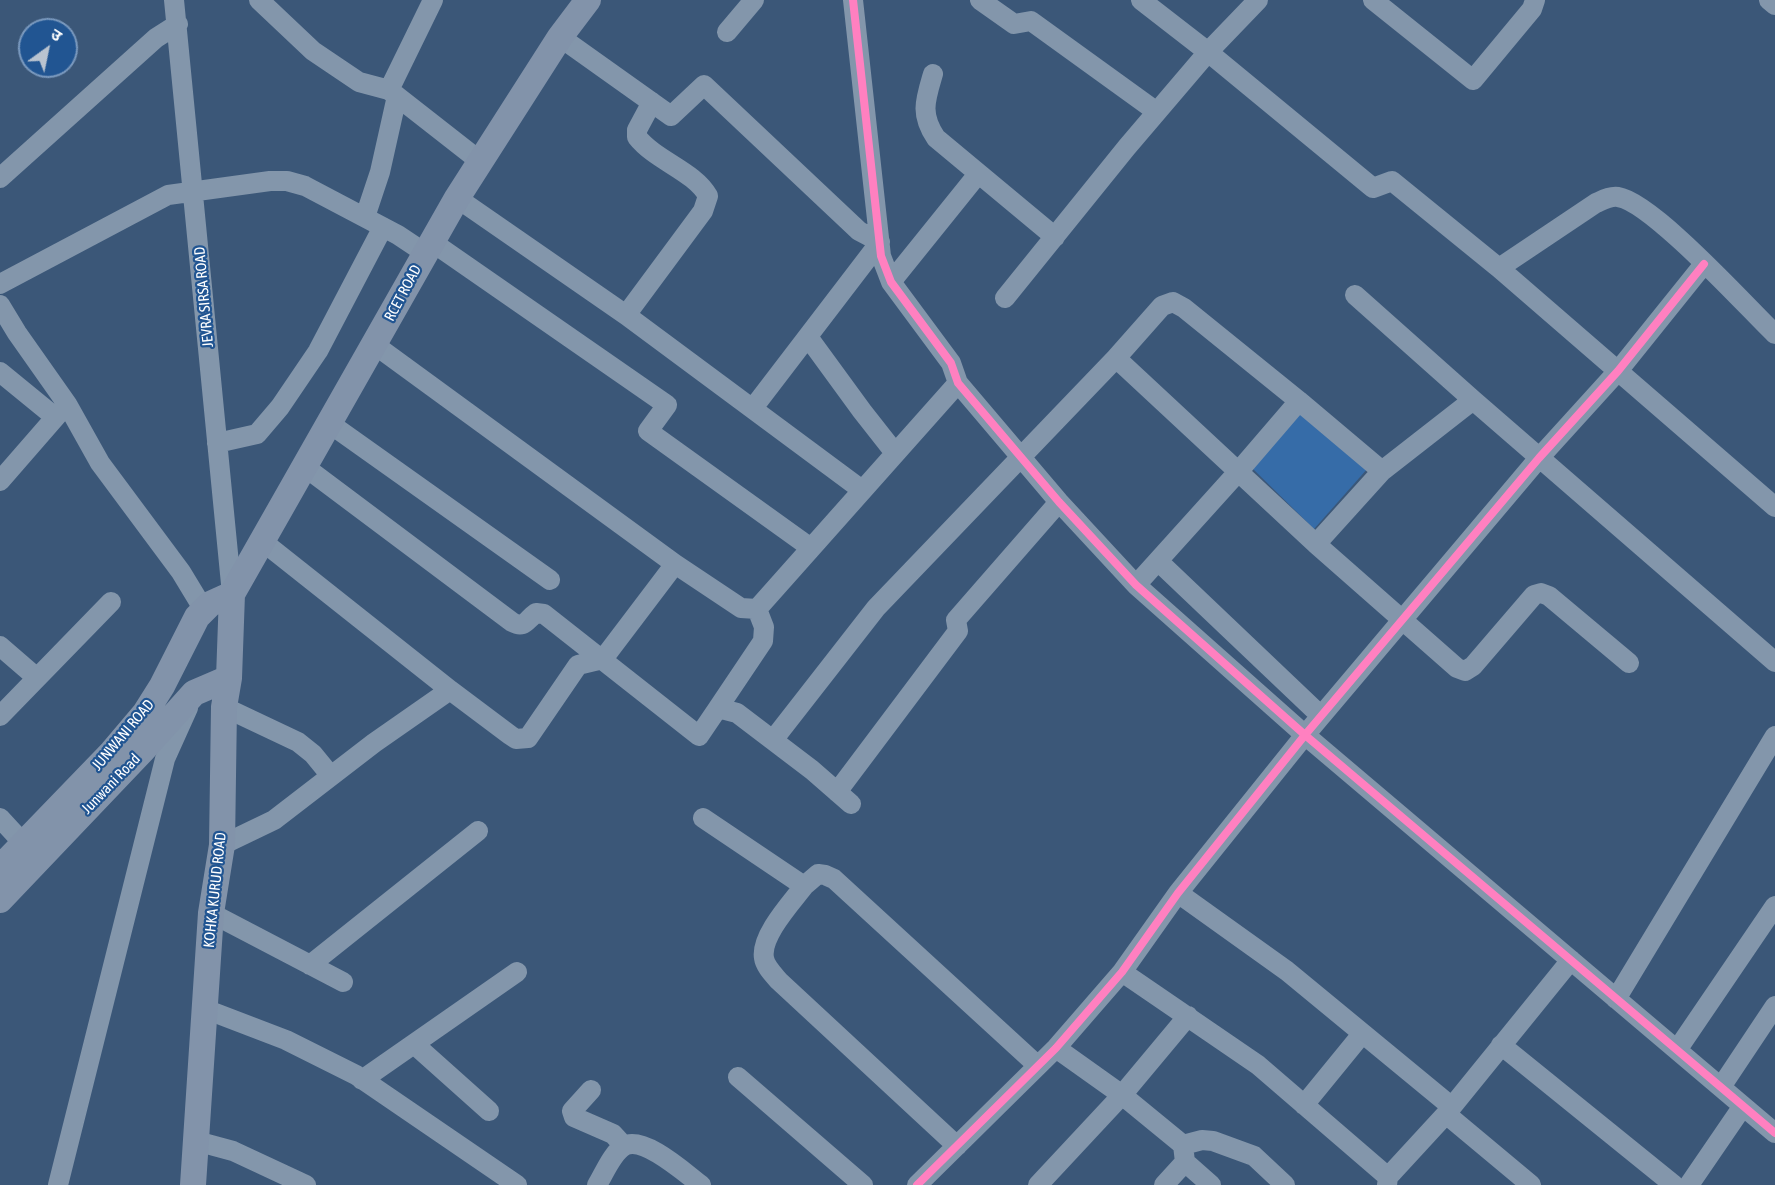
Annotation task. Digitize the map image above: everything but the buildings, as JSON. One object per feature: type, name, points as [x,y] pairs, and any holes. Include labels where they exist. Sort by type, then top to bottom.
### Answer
[{"type":"main road","name":"RCET ROAD","points":[[232,594],[457,198],[560,37],[588,0]]},
{"type":"main road","name":"JUNWANI ROAD","points":[[0,868],[112,752],[145,712],[162,686],[197,617],[210,604],[232,594]]},
{"type":"main road","name":"KOHKA KURUD ROAD","points":[[193,1185],[211,913],[222,845],[225,707],[229,678],[232,594]]},
{"type":"main road","points":[[182,646],[187,676],[194,693]]},
{"type":"main road","name":"Junwani Road","points":[[0,900],[194,693],[229,678]]},
{"type":"street","name":"JEVRA SIRSA ROAD","points":[[174,0],[232,594]]},
{"type":"street","points":[[259,0],[313,51],[359,82],[393,93],[481,162]]},
{"type":"street","points":[[365,218],[380,172],[393,93],[432,0]]},
{"type":"street","points":[[853,0],[881,256],[891,282],[951,363],[958,383],[1059,502],[1136,585],[1305,735],[1775,1133]]},
{"type":"street","points":[[980,0],[1014,24],[1031,21],[1156,112]]},
{"type":"street","points":[[1141,0],[1373,188],[1392,181],[1499,268],[1775,507]]},
{"type":"street","points":[[1005,298],[1156,112],[1208,52],[1258,0]]},
{"type":"street","points":[[1373,0],[1473,80],[1532,9],[1535,0]]},
{"type":"street","points":[[1768,0],[1775,5]]},
{"type":"street","points":[[727,32],[745,3]]},
{"type":"street","points":[[0,178],[156,38],[178,24]]},
{"type":"street","points":[[560,37],[671,116],[704,85],[859,231],[880,242]]},
{"type":"street","points":[[933,74],[926,100],[925,114],[928,127],[942,145],[1055,237]]},
{"type":"street","points":[[626,315],[703,211],[708,196],[698,183],[648,149],[637,137],[637,130],[652,102]]},
{"type":"street","points":[[891,282],[978,174]]},
{"type":"street","points":[[0,284],[168,195],[287,181],[305,186],[383,227],[428,247],[667,405],[648,432],[811,548]]},
{"type":"street","points":[[1499,268],[1596,204],[1607,198],[1616,197],[1638,205],[1704,264],[1775,334]]},
{"type":"street","points":[[457,198],[626,315],[862,490]]},
{"type":"street","points":[[218,443],[257,434],[280,407],[318,351],[383,227]]},
{"type":"street","points":[[753,408],[880,242]]},
{"type":"street","points":[[927,1181],[957,1146],[1056,1048],[1122,972],[1178,893],[1305,735],[1539,458],[1618,371],[1704,264]]},
{"type":"street","points":[[1355,295],[1775,662]]},
{"type":"street","points":[[772,740],[876,608],[1022,458],[1162,306],[1173,302],[1184,308],[1382,471]]},
{"type":"street","points":[[0,306],[61,411],[181,572],[204,610]]},
{"type":"street","points":[[808,337],[861,411],[895,453]]},
{"type":"street","points":[[375,345],[675,564],[741,608],[758,609]]},
{"type":"street","points":[[1116,358],[1316,544],[1457,668],[1465,671],[1473,666],[1534,595],[1541,593],[1549,596],[1629,663]]},
{"type":"street","points":[[0,372],[61,411]]},
{"type":"street","points":[[758,609],[958,383]]},
{"type":"street","points":[[1316,544],[1382,471],[1473,400]]},
{"type":"street","points":[[1136,585],[1299,401]]},
{"type":"street","points":[[0,481],[61,411]]},
{"type":"street","points":[[329,423],[550,580]]},
{"type":"street","points":[[305,467],[512,622],[526,624],[536,613],[544,614],[699,736],[763,641],[764,627],[758,609]]},
{"type":"street","points":[[718,708],[736,713],[844,798],[958,631],[956,620],[1059,502]]},
{"type":"street","points":[[262,541],[450,690],[510,735],[522,740],[532,735],[578,665],[603,659],[675,564]]},
{"type":"street","points":[[1158,561],[1322,716]]},
{"type":"street","points":[[0,716],[111,602]]},
{"type":"street","points":[[0,646],[37,678]]},
{"type":"street","points":[[222,845],[274,820],[374,743],[450,690]]},
{"type":"street","points":[[58,1185],[165,759],[194,693]]},
{"type":"street","points":[[225,707],[298,742],[313,754],[331,776]]},
{"type":"street","points":[[1616,999],[1775,735]]},
{"type":"street","points":[[0,818],[23,843]]},
{"type":"street","points":[[703,818],[804,886]]},
{"type":"street","points":[[310,965],[478,831]]},
{"type":"street","points":[[957,1146],[778,981],[770,970],[764,958],[764,946],[770,932],[804,886],[818,874],[834,879],[1037,1065]]},
{"type":"street","points":[[1178,893],[1287,971],[1449,1110],[1531,1185]]},
{"type":"street","points":[[1677,1050],[1775,906]]},
{"type":"street","points":[[211,913],[343,982]]},
{"type":"street","points":[[1122,972],[1258,1065],[1388,1181],[1571,960]]},
{"type":"street","points":[[362,1080],[517,972]]},
{"type":"street","points":[[1721,1087],[1775,1006]]},
{"type":"street","points":[[205,1009],[286,1040],[362,1080],[517,1185]]},
{"type":"street","points":[[1038,1185],[1122,1095],[1188,1016]]},
{"type":"street","points":[[1304,1105],[1362,1034]]},
{"type":"street","points":[[414,1044],[489,1111]]},
{"type":"street","points":[[1501,1045],[1674,1185]]},
{"type":"street","points":[[1056,1048],[1122,1095],[1184,1154],[1211,1185]]},
{"type":"street","points":[[738,1077],[863,1185]]},
{"type":"street","points":[[591,1089],[572,1111],[574,1117],[613,1134],[624,1146]]},
{"type":"street","points":[[1689,1185],[1743,1106]]},
{"type":"street","points":[[1164,1185],[1184,1154],[1202,1140],[1213,1141],[1254,1156],[1285,1185]]},
{"type":"street","points":[[196,1141],[233,1151],[306,1185]]},
{"type":"street","points":[[597,1185],[616,1154],[624,1146],[634,1144],[662,1156],[701,1185]]},
{"type":"shaded area","points":[[1299,412],[1368,468],[1314,529],[1252,468]]},
{"type":"cycle path","points":[[853,0],[881,256],[891,282],[951,363],[958,383],[1059,502],[1136,585],[1305,735],[1775,1133]]},
{"type":"cycle path","points":[[917,1185],[1056,1048],[1122,972],[1178,893],[1305,735],[1539,458],[1618,371],[1704,264]]}]
